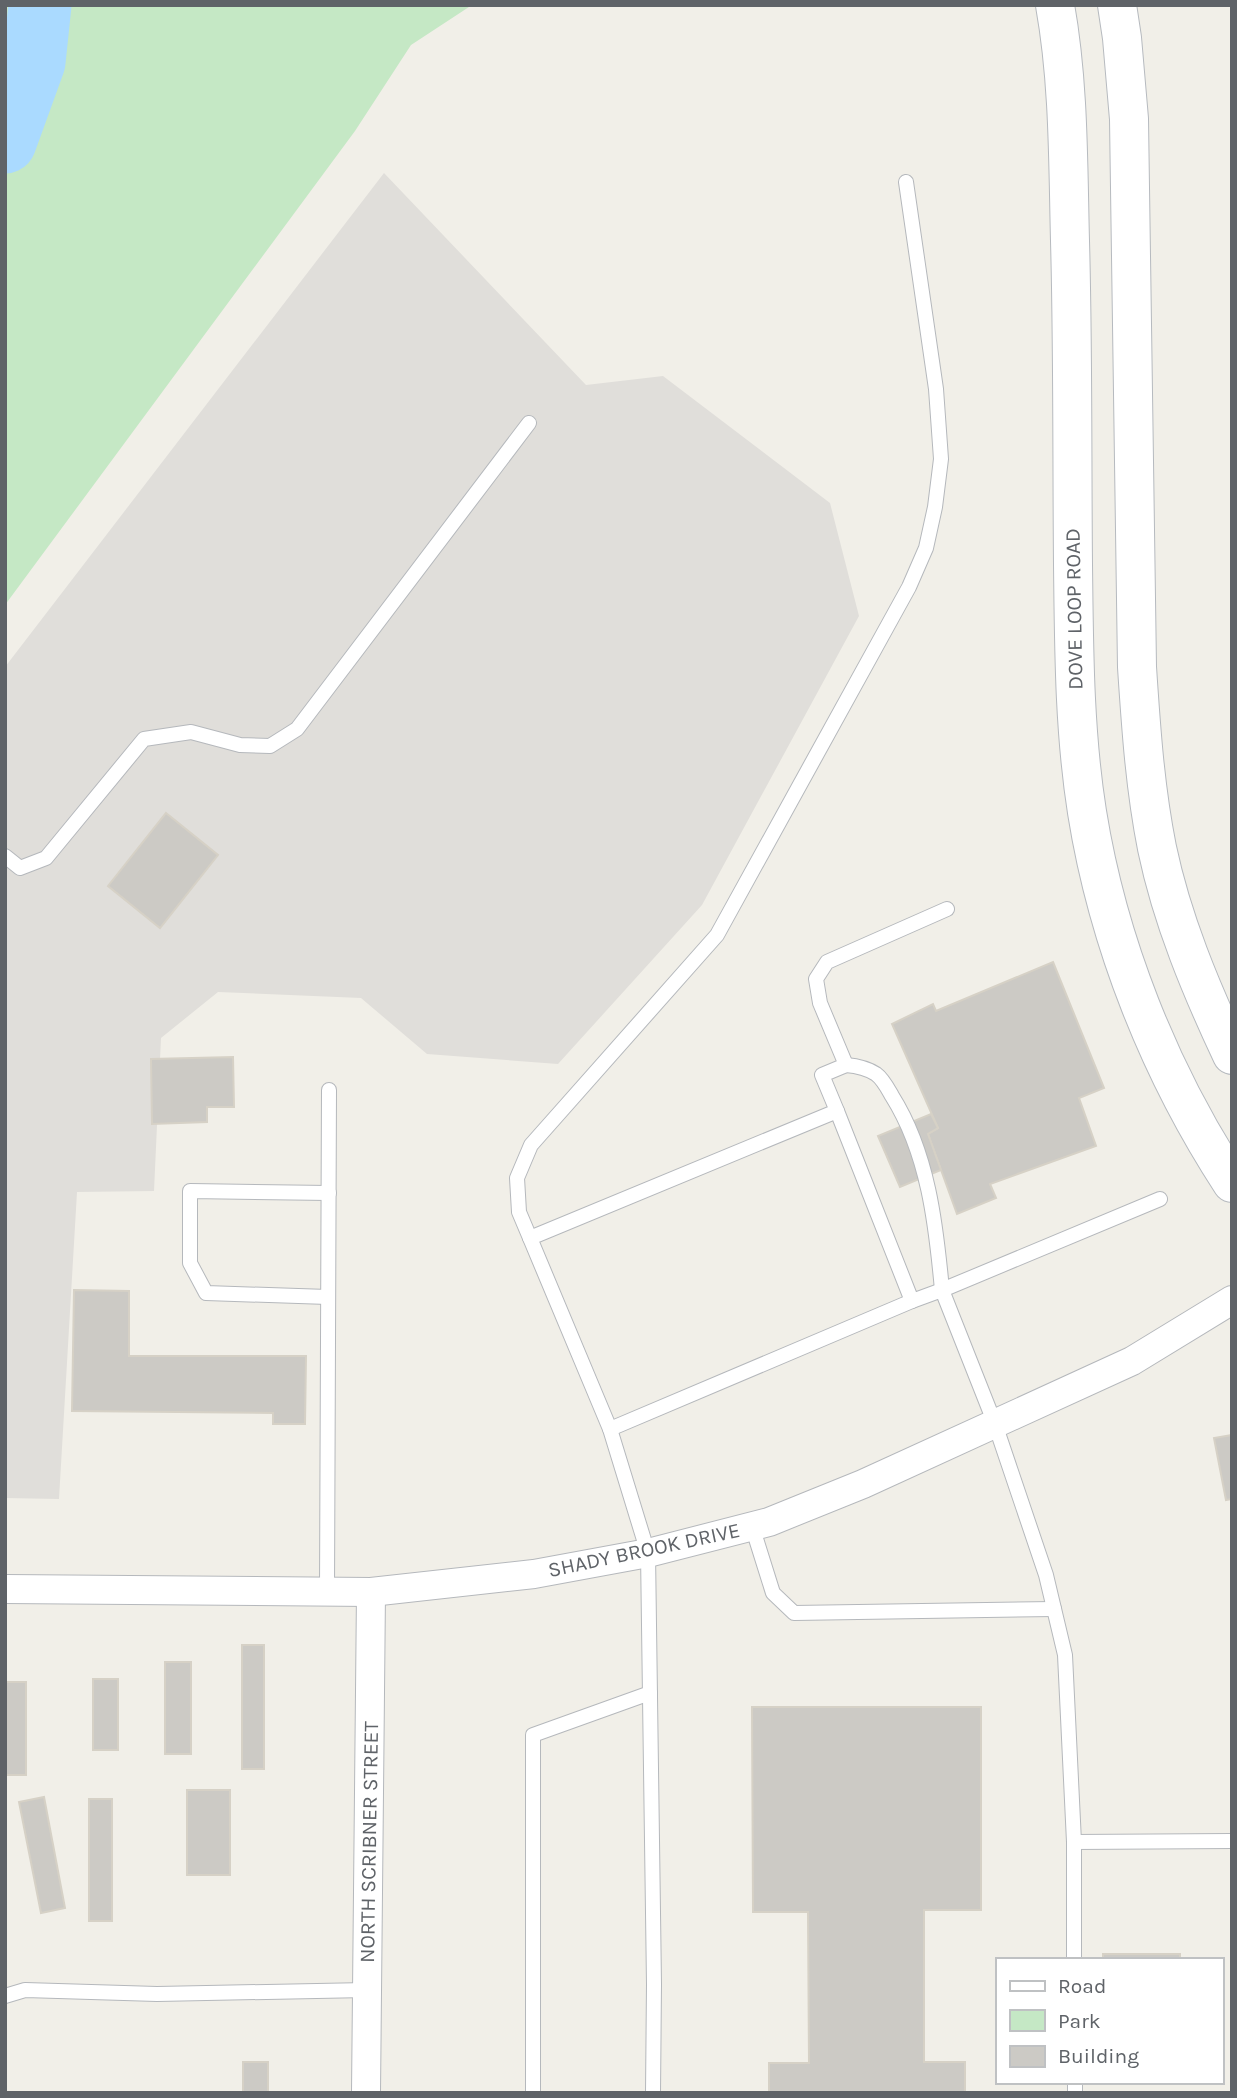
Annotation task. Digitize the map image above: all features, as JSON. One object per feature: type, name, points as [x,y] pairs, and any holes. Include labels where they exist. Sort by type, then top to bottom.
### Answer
[{"type":"main road","name":"DOVE LOOP ROAD","points":[[1055,5],[1067,119],[1071,267],[1074,669],[1087,811],[1107,901],[1148,1024],[1182,1100],[1205,1143],[1232,1183]]},
{"type":"main road","points":[[1117,5],[1129,119],[1137,667],[1141,736],[1149,801],[1166,884],[1207,1001],[1232,1055]]},
{"type":"street","name":"SHADY BROOK DRIVE","points":[[5,1589],[371,1592],[534,1574],[648,1553],[769,1522],[863,1484],[1132,1361],[1232,1300]]},
{"type":"street","name":"NORTH SCRIBNER STREET","points":[[366,2093],[371,1592]]},
{"type":"lane","points":[[653,2093],[648,1553],[610,1429],[520,1212],[517,1178],[531,1145],[718,935],[909,587],[926,548],[935,507],[941,458],[936,389],[906,182]]},
{"type":"lane","points":[[5,856],[20,868],[46,858],[144,739],[191,732],[240,745],[270,746],[297,729],[529,423]]},
{"type":"lane","points":[[846,1065],[820,1003],[816,979],[827,962],[947,909]]},
{"type":"lane","points":[[912,1301],[822,1075],[846,1065],[860,1067],[879,1075],[909,1129],[927,1180],[942,1290],[995,1424],[1046,1574],[1065,1655],[1074,1842],[1074,1958]]},
{"type":"lane","points":[[327,1591],[329,1090]]},
{"type":"lane","points":[[530,1238],[837,1111]]},
{"type":"lane","points":[[328,1297],[206,1293],[190,1263],[190,1191],[329,1193]]},
{"type":"lane","points":[[610,1429],[1160,1199]]},
{"type":"lane","points":[[752,1526],[773,1593],[794,1613],[1054,1609]]},
{"type":"lane","points":[[533,2093],[533,1735],[649,1693]]},
{"type":"lane","points":[[1074,1842],[1232,1841]]},
{"type":"lane","points":[[5,1996],[25,1990],[157,1994],[367,1990]]},
{"type":"shaded area","points":[[384,173],[586,385],[663,376],[830,503],[859,616],[702,905],[558,1064],[427,1054],[361,998],[218,992],[161,1038],[154,1191],[77,1192],[59,1499],[5,1498],[5,667]]},
{"type":"green space","points":[[5,5],[472,5],[411,45],[355,131],[5,605]]},
{"type":"building","points":[[166,813],[218,855],[160,928],[108,886]]},
{"type":"building","points":[[1053,962],[1104,1088],[1079,1098],[1096,1146],[990,1184],[996,1198],[957,1214],[928,1134],[938,1128],[892,1024],[933,1004],[936,1011]]},
{"type":"building","points":[[233,1057],[234,1107],[207,1107],[207,1122],[152,1124],[151,1059]]},
{"type":"building","points":[[931,1114],[938,1128],[928,1134],[941,1170],[900,1187],[878,1136]]},
{"type":"building","points":[[74,1290],[129,1291],[129,1356],[306,1356],[305,1424],[273,1424],[273,1413],[72,1411]]},
{"type":"building","points":[[1232,1435],[1232,1499],[1226,1500],[1214,1438]]},
{"type":"building","points":[[242,1645],[264,1645],[264,1769],[242,1769]]},
{"type":"building","points":[[165,1662],[191,1662],[191,1754],[165,1754]]},
{"type":"building","points":[[93,1679],[118,1679],[118,1750],[93,1750]]},
{"type":"building","points":[[5,1682],[26,1682],[26,1775],[5,1775]]},
{"type":"building","points":[[752,1707],[981,1707],[981,1910],[924,1910],[924,2062],[965,2062],[965,2093],[769,2093],[769,2063],[809,2063],[808,1912],[753,1912]]},
{"type":"building","points":[[187,1790],[230,1790],[230,1875],[187,1875]]},
{"type":"building","points":[[44,1797],[65,1908],[41,1913],[19,1802]]},
{"type":"building","points":[[89,1799],[112,1799],[112,1921],[89,1921]]},
{"type":"building","points":[[1103,1954],[1180,1954],[1180,1958],[1103,1958]]},
{"type":"building","points":[[243,2062],[268,2062],[268,2093],[243,2093]]},
{"type":"waterway","points":[[5,142],[34,62],[40,5]]}]
